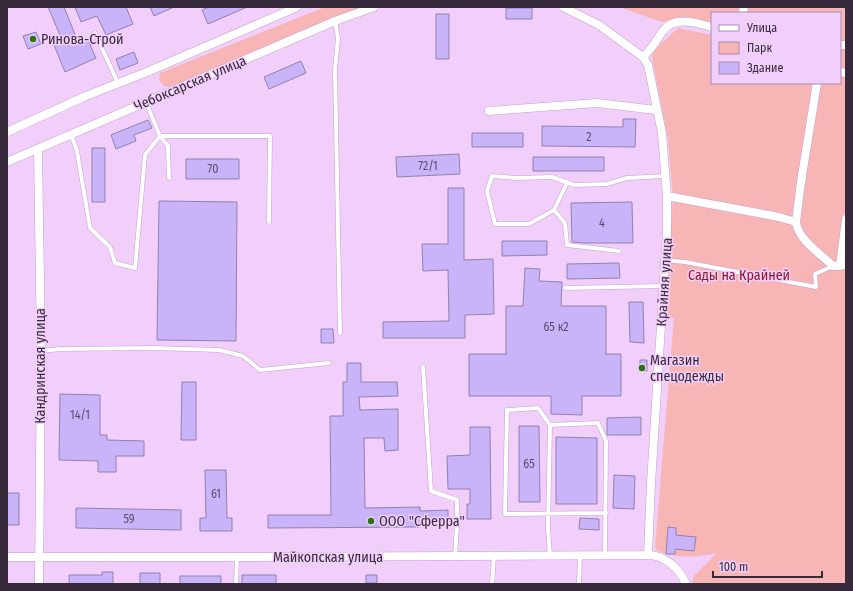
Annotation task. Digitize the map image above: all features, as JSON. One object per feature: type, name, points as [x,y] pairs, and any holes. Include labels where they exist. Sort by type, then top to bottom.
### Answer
[{"type":"street","name":"Чебоксарская улица","points":[[7,132],[297,7]]},
{"type":"street","name":"Чебоксарская улица","points":[[7,162],[335,22],[374,7]]},
{"type":"street","points":[[563,7],[599,24],[643,56],[654,46],[663,30],[674,23],[683,22],[711,27]]},
{"type":"street","name":"Крайняя улица","points":[[643,56],[648,65],[656,110],[662,133],[667,196],[664,286],[651,483],[648,555]]},
{"type":"street","points":[[817,84],[796,222],[797,228],[801,235],[840,266]]},
{"type":"street","points":[[489,111],[597,103],[656,110]]},
{"type":"street","name":"Кандринская улица","points":[[38,149],[41,351],[39,584]]},
{"type":"street","points":[[667,196],[779,217],[796,222]]},
{"type":"street","points":[[840,266],[846,220]]},
{"type":"street","points":[[648,555],[654,555],[674,566],[683,577],[686,584]]},
{"type":"street","name":"Майкопская улица","points":[[7,557],[648,555]]},
{"type":"lane","points":[[335,22],[338,38],[335,69],[340,333]]},
{"type":"lane","points":[[95,33],[118,83]]},
{"type":"lane","points":[[146,102],[160,136],[168,146],[169,178]]},
{"type":"lane","points":[[71,134],[77,151],[90,228],[110,247],[115,263],[135,268],[145,155],[160,136]]},
{"type":"lane","points":[[160,136],[270,136],[269,222]]},
{"type":"lane","points":[[567,183],[554,210],[529,224],[495,224],[487,191],[492,176],[552,178],[567,183],[574,186],[607,184],[627,178],[665,176]]},
{"type":"lane","points":[[554,210],[565,223],[567,245],[619,251]]},
{"type":"lane","points":[[665,260],[685,262],[816,287],[815,274],[840,266]]},
{"type":"lane","points":[[565,288],[664,286]]},
{"type":"lane","points":[[41,351],[60,349],[138,348],[219,350],[243,356],[260,370],[329,364]]},
{"type":"lane","points":[[422,367],[431,491],[458,500],[458,526],[455,556]]},
{"type":"lane","points":[[550,556],[548,513],[550,425],[538,408],[507,410],[505,514],[548,513],[606,513]]},
{"type":"lane","points":[[550,425],[598,423],[606,441],[606,513],[604,555]]},
{"type":"lane","points":[[492,584],[494,556]]},
{"type":"lane","points":[[579,584],[580,556]]},
{"type":"lane","points":[[236,584],[237,557]]},
{"type":"green space","points":[[325,7],[371,7],[171,87],[164,86],[159,80],[160,73]]},
{"type":"green space","name":"Сады на Крайней","points":[[619,7],[846,7],[846,264],[834,265],[822,254],[830,270],[846,269],[846,584],[692,584],[693,577],[717,553],[702,556],[680,556],[665,554],[658,551],[655,547],[674,318],[666,317],[673,198],[668,139],[651,53],[678,28],[711,35],[711,84],[812,84],[792,222],[798,230],[816,84],[841,84],[841,12],[711,12],[711,25],[687,19],[662,22]]},
{"type":"building","points":[[48,7],[64,7],[78,42],[87,38],[96,58],[65,72],[54,45],[63,42]]},
{"type":"building","points":[[75,7],[126,7],[133,24],[106,35],[97,16],[81,22]]},
{"type":"building","points":[[150,7],[174,7],[154,16]]},
{"type":"building","points":[[209,7],[247,7],[208,24],[202,10]]},
{"type":"building","points":[[506,8],[532,8],[532,19],[506,19]]},
{"type":"building","points":[[436,14],[449,14],[449,59],[436,59]]},
{"type":"building","points":[[36,32],[41,44],[28,49],[23,36]]},
{"type":"building","points":[[134,52],[138,63],[120,70],[116,59]]},
{"type":"building","points":[[301,61],[306,73],[269,89],[264,77]]},
{"type":"building","points":[[623,119],[636,119],[635,147],[542,146],[542,126],[623,127]]},
{"type":"building","points":[[148,120],[152,128],[134,135],[136,141],[116,149],[111,135]]},
{"type":"building","points":[[472,133],[523,133],[523,147],[472,147]]},
{"type":"building","points":[[92,148],[105,148],[105,202],[92,202]]},
{"type":"building","points":[[459,154],[460,174],[397,177],[396,157]]},
{"type":"building","points":[[533,157],[604,157],[604,171],[533,171]]},
{"type":"building","points":[[186,159],[239,159],[239,179],[186,179]]},
{"type":"building","points":[[448,188],[464,188],[464,260],[493,259],[494,314],[465,315],[465,338],[383,338],[383,322],[449,321],[448,270],[423,271],[422,244],[448,244]]},
{"type":"building","points":[[159,201],[237,202],[236,341],[157,340]]},
{"type":"building","points":[[632,202],[633,243],[572,242],[571,203]]},
{"type":"building","points":[[502,241],[547,241],[547,255],[502,256]]},
{"type":"building","points":[[619,263],[620,278],[567,279],[567,264]]},
{"type":"building","points":[[525,268],[540,269],[539,281],[562,282],[561,306],[606,306],[606,354],[621,354],[621,396],[582,396],[582,415],[551,414],[551,396],[469,396],[469,354],[506,354],[506,306],[523,306]]},
{"type":"building","points":[[629,302],[643,302],[644,343],[630,342]]},
{"type":"building","points":[[321,329],[333,329],[334,343],[321,343]]},
{"type":"building","points":[[640,360],[647,360],[647,371],[640,371]]},
{"type":"building","points":[[347,363],[361,363],[361,382],[397,382],[398,396],[359,397],[360,410],[398,409],[398,450],[385,451],[384,438],[364,438],[365,508],[420,507],[420,511],[448,510],[448,524],[420,524],[420,527],[268,528],[268,515],[331,515],[330,416],[343,416],[343,382],[347,382]]},
{"type":"building","points":[[182,382],[196,382],[196,440],[181,440]]},
{"type":"building","points":[[60,394],[100,395],[100,435],[107,435],[107,440],[144,441],[144,456],[116,456],[116,472],[98,472],[98,461],[59,460]]},
{"type":"building","points":[[641,417],[641,435],[607,435],[607,418]]},
{"type":"building","points":[[519,426],[539,426],[540,502],[519,502]]},
{"type":"building","points":[[470,427],[490,427],[491,519],[467,519],[467,504],[470,504],[470,489],[448,489],[447,456],[470,455]]},
{"type":"building","points":[[556,437],[597,438],[597,504],[556,504]]},
{"type":"building","points":[[205,470],[226,470],[227,518],[232,518],[232,531],[200,531],[200,518],[206,518]]},
{"type":"building","points":[[614,475],[635,476],[634,509],[613,508]]},
{"type":"building","points":[[7,493],[19,493],[19,525],[7,525]]},
{"type":"building","points":[[76,508],[181,510],[181,530],[76,528]]},
{"type":"building","points":[[580,518],[599,519],[599,530],[579,529]]},
{"type":"building","points":[[668,527],[676,528],[676,535],[696,537],[694,551],[675,549],[675,554],[666,554]]},
{"type":"building","points":[[102,572],[113,572],[113,584],[69,584],[69,575],[102,575]]},
{"type":"building","points":[[140,573],[160,573],[160,584],[140,584]]},
{"type":"building","points":[[242,575],[276,575],[276,584],[242,584]]},
{"type":"building","points":[[366,575],[377,575],[377,583],[366,583]]},
{"type":"building","points":[[180,576],[221,576],[221,584],[180,584]]},
{"type":"place","name":"Ринова-Строй","points":[[33,39]]},
{"type":"place","name":"Магазин спецодежды","points":[[642,368]]},
{"type":"place","name":"ООО \"Сферра\"","points":[[371,521]]}]
